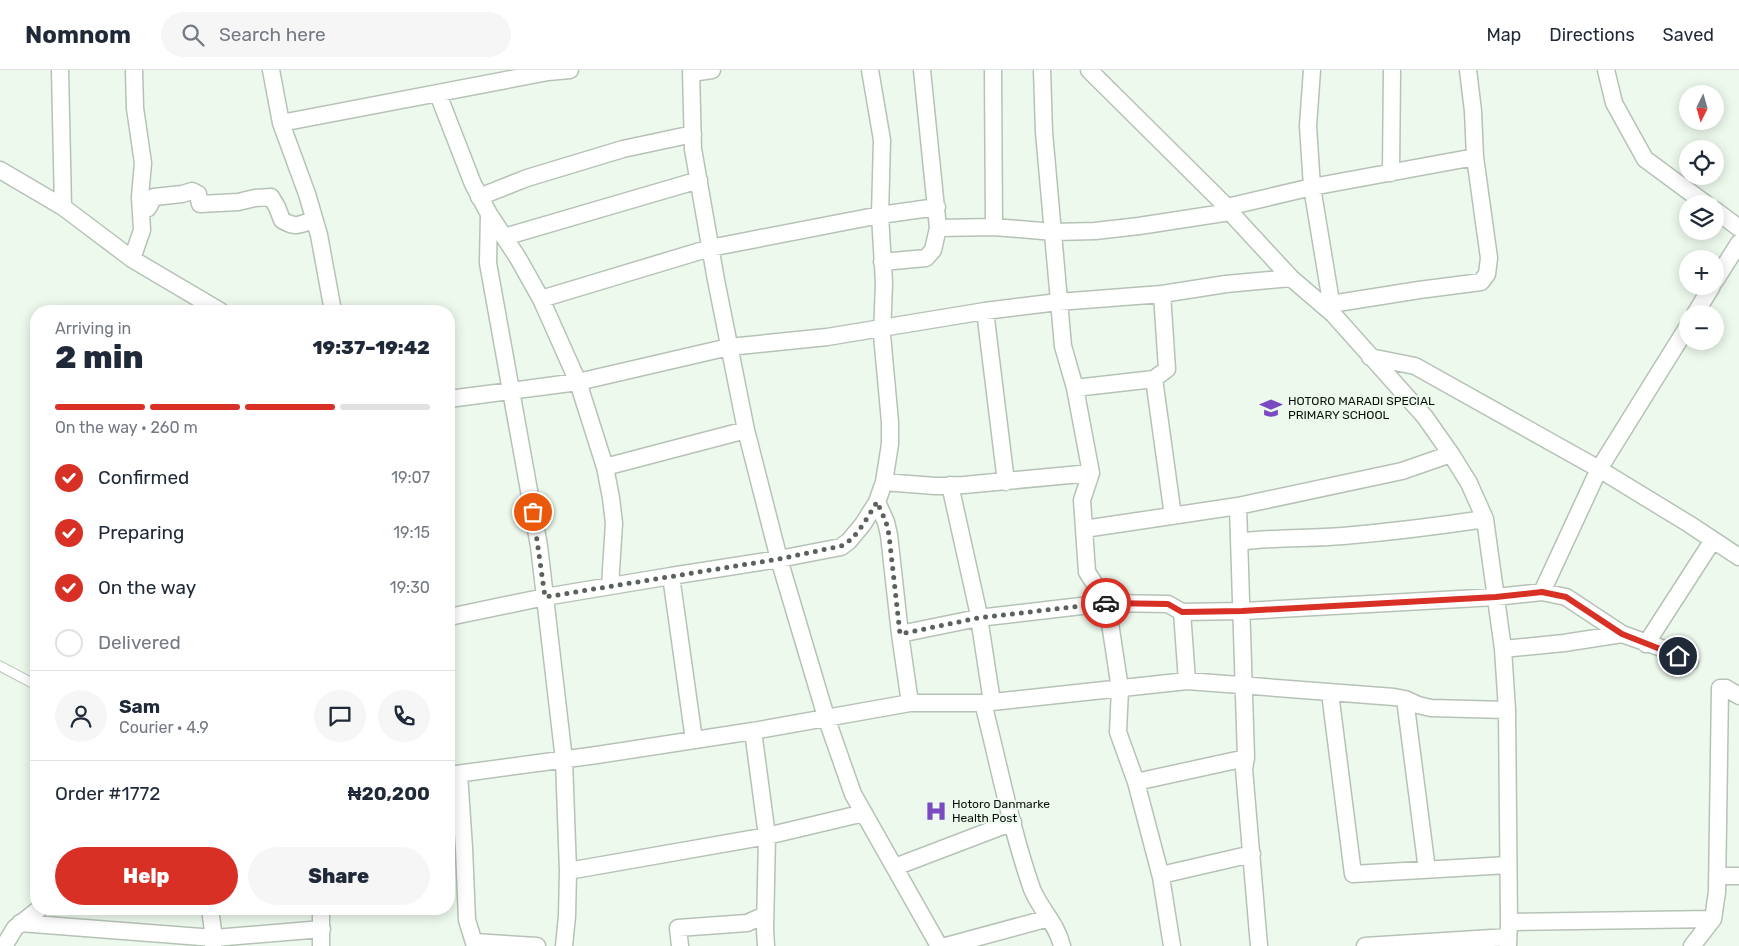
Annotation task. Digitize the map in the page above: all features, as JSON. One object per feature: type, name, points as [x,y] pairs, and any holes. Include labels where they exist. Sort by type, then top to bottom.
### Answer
[{"type":"street","points":[[60,70],[63,207]]},
{"type":"street","points":[[132,259],[142,230],[140,197],[144,163],[136,108],[134,70]]},
{"type":"street","points":[[271,70],[281,123],[307,194],[314,220],[332,305]]},
{"type":"street","points":[[281,123],[548,72],[570,70]]},
{"type":"street","points":[[712,70],[691,72],[693,149],[710,248],[746,430],[779,559],[826,717],[853,794],[939,946]]},
{"type":"street","points":[[455,616],[545,597],[779,559],[845,545],[863,524],[877,502],[884,482],[890,444],[890,422],[884,358],[880,215],[882,140],[870,70]]},
{"type":"street","points":[[882,262],[926,258],[933,250],[938,228],[922,70]]},
{"type":"street","points":[[993,70],[994,227]]},
{"type":"street","points":[[1042,70],[1044,132],[1063,346],[1075,388],[1091,473],[1082,500],[1087,572],[1107,603],[1120,689],[1118,732],[1136,782],[1161,875],[1172,946]]},
{"type":"street","points":[[1089,70],[1228,210],[1291,278],[1332,309],[1370,357],[1425,417],[1469,483],[1485,519],[1503,649],[1507,710],[1509,935]]},
{"type":"street","points":[[1312,70],[1308,126],[1312,187],[1332,309]]},
{"type":"street","points":[[1391,173],[1392,70]]},
{"type":"street","points":[[1332,309],[1420,290],[1481,282],[1487,274],[1489,258],[1475,157],[1474,111],[1468,70]]},
{"type":"street","points":[[1606,70],[1614,103],[1644,159],[1694,195]]},
{"type":"street","points":[[438,94],[479,197],[541,299],[578,382],[605,468],[612,498],[614,523],[610,586]]},
{"type":"street","points":[[479,197],[527,178],[614,151],[692,134]]},
{"type":"street","points":[[938,228],[994,227],[1054,232],[1095,231],[1139,226],[1228,210],[1312,187],[1475,157]]},
{"type":"street","points":[[0,170],[63,207],[132,259],[210,305]]},
{"type":"street","points":[[504,237],[698,180]]},
{"type":"street","points":[[141,212],[148,208],[154,197],[192,192],[198,194],[200,204],[238,202],[270,196],[282,220],[290,226],[298,226],[314,220]]},
{"type":"street","points":[[541,299],[710,248],[880,215],[937,207]]},
{"type":"street","points":[[489,214],[488,262],[539,546],[564,760],[568,872],[564,946]]},
{"type":"street","points":[[1724,217],[1739,228]]},
{"type":"street","points":[[1724,267],[1739,243]]},
{"type":"street","points":[[455,399],[578,382],[729,347],[827,336],[883,326],[1058,302],[1162,294],[1226,284],[1291,278]]},
{"type":"street","points":[[1075,388],[1154,379],[1167,369],[1162,294]]},
{"type":"street","points":[[985,311],[1006,482]]},
{"type":"street","points":[[1542,592],[1599,469],[1679,340]]},
{"type":"street","points":[[1370,357],[1415,366],[1599,469],[1739,557]]},
{"type":"street","points":[[1154,379],[1173,516]]},
{"type":"street","points":[[605,468],[746,430]]},
{"type":"street","points":[[1084,528],[1238,506],[1402,471],[1451,454]]},
{"type":"street","points":[[884,482],[950,486],[1091,473]]},
{"type":"street","points":[[950,486],[978,618],[988,703],[1013,822],[1033,889],[1040,905],[1060,935],[1062,946]]},
{"type":"street","points":[[877,502],[886,522],[889,535],[910,703]]},
{"type":"street","points":[[1238,506],[1246,758],[1244,769],[1259,946]]},
{"type":"street","points":[[1239,542],[1261,539],[1343,536],[1485,519]]},
{"type":"street","points":[[1646,644],[1713,540]]},
{"type":"street","points":[[671,576],[694,740]]},
{"type":"street","points":[[900,634],[978,618],[1107,603],[1168,604],[1182,612],[1242,611],[1496,597],[1542,592],[1566,597],[1622,634],[1666,650],[1690,662]]},
{"type":"street","points":[[1182,612],[1187,681]]},
{"type":"street","points":[[1503,649],[1564,643],[1622,634]]},
{"type":"street","points":[[455,775],[753,731],[910,703],[988,703],[1187,681],[1405,699],[1431,708],[1507,710]]},
{"type":"street","points":[[1692,946],[1713,919],[1715,913],[1720,688],[1726,688],[1739,696]]},
{"type":"street","points":[[1330,693],[1353,874],[1508,865]]},
{"type":"street","points":[[1405,699],[1427,870]]},
{"type":"street","points":[[753,731],[767,836],[766,946]]},
{"type":"street","points":[[1136,782],[1246,758]]},
{"type":"street","points":[[455,782],[464,848],[467,920],[475,944],[537,946]]},
{"type":"street","points":[[568,872],[767,836],[864,814]]},
{"type":"street","points":[[896,868],[1013,822]]},
{"type":"street","points":[[1161,875],[1252,854]]},
{"type":"street","points":[[1717,876],[1739,876]]},
{"type":"street","points":[[4,946],[14,928],[31,915]]},
{"type":"street","points":[[211,915],[214,942]]},
{"type":"street","points":[[321,915],[321,946]]},
{"type":"street","points":[[680,946],[678,928],[747,923],[765,915]]},
{"type":"street","points":[[946,946],[1049,918]]},
{"type":"street","points":[[1365,946],[1713,919]]},
{"type":"street","points":[[20,923],[214,942],[322,929]]},
{"type":"lane","points":[[0,666],[30,682]]},
{"type":"way so far","points":[[533,512],[545,597],[779,559],[845,545],[863,524],[877,502],[886,522],[889,535],[900,634],[978,618],[1106,603]]},
{"type":"place","name":"HOTORO MARADI SPECIAL PRIMARY SCHOOL","points":[[1271,408]]},
{"type":"place","name":"Hotoro Danmarke Health Post","points":[[936,811]]},
{"type":"route","points":[[1106,603],[1168,604],[1182,612],[1242,611],[1496,597],[1542,592],[1553,593],[1566,597],[1622,634],[1678,656]]}]
